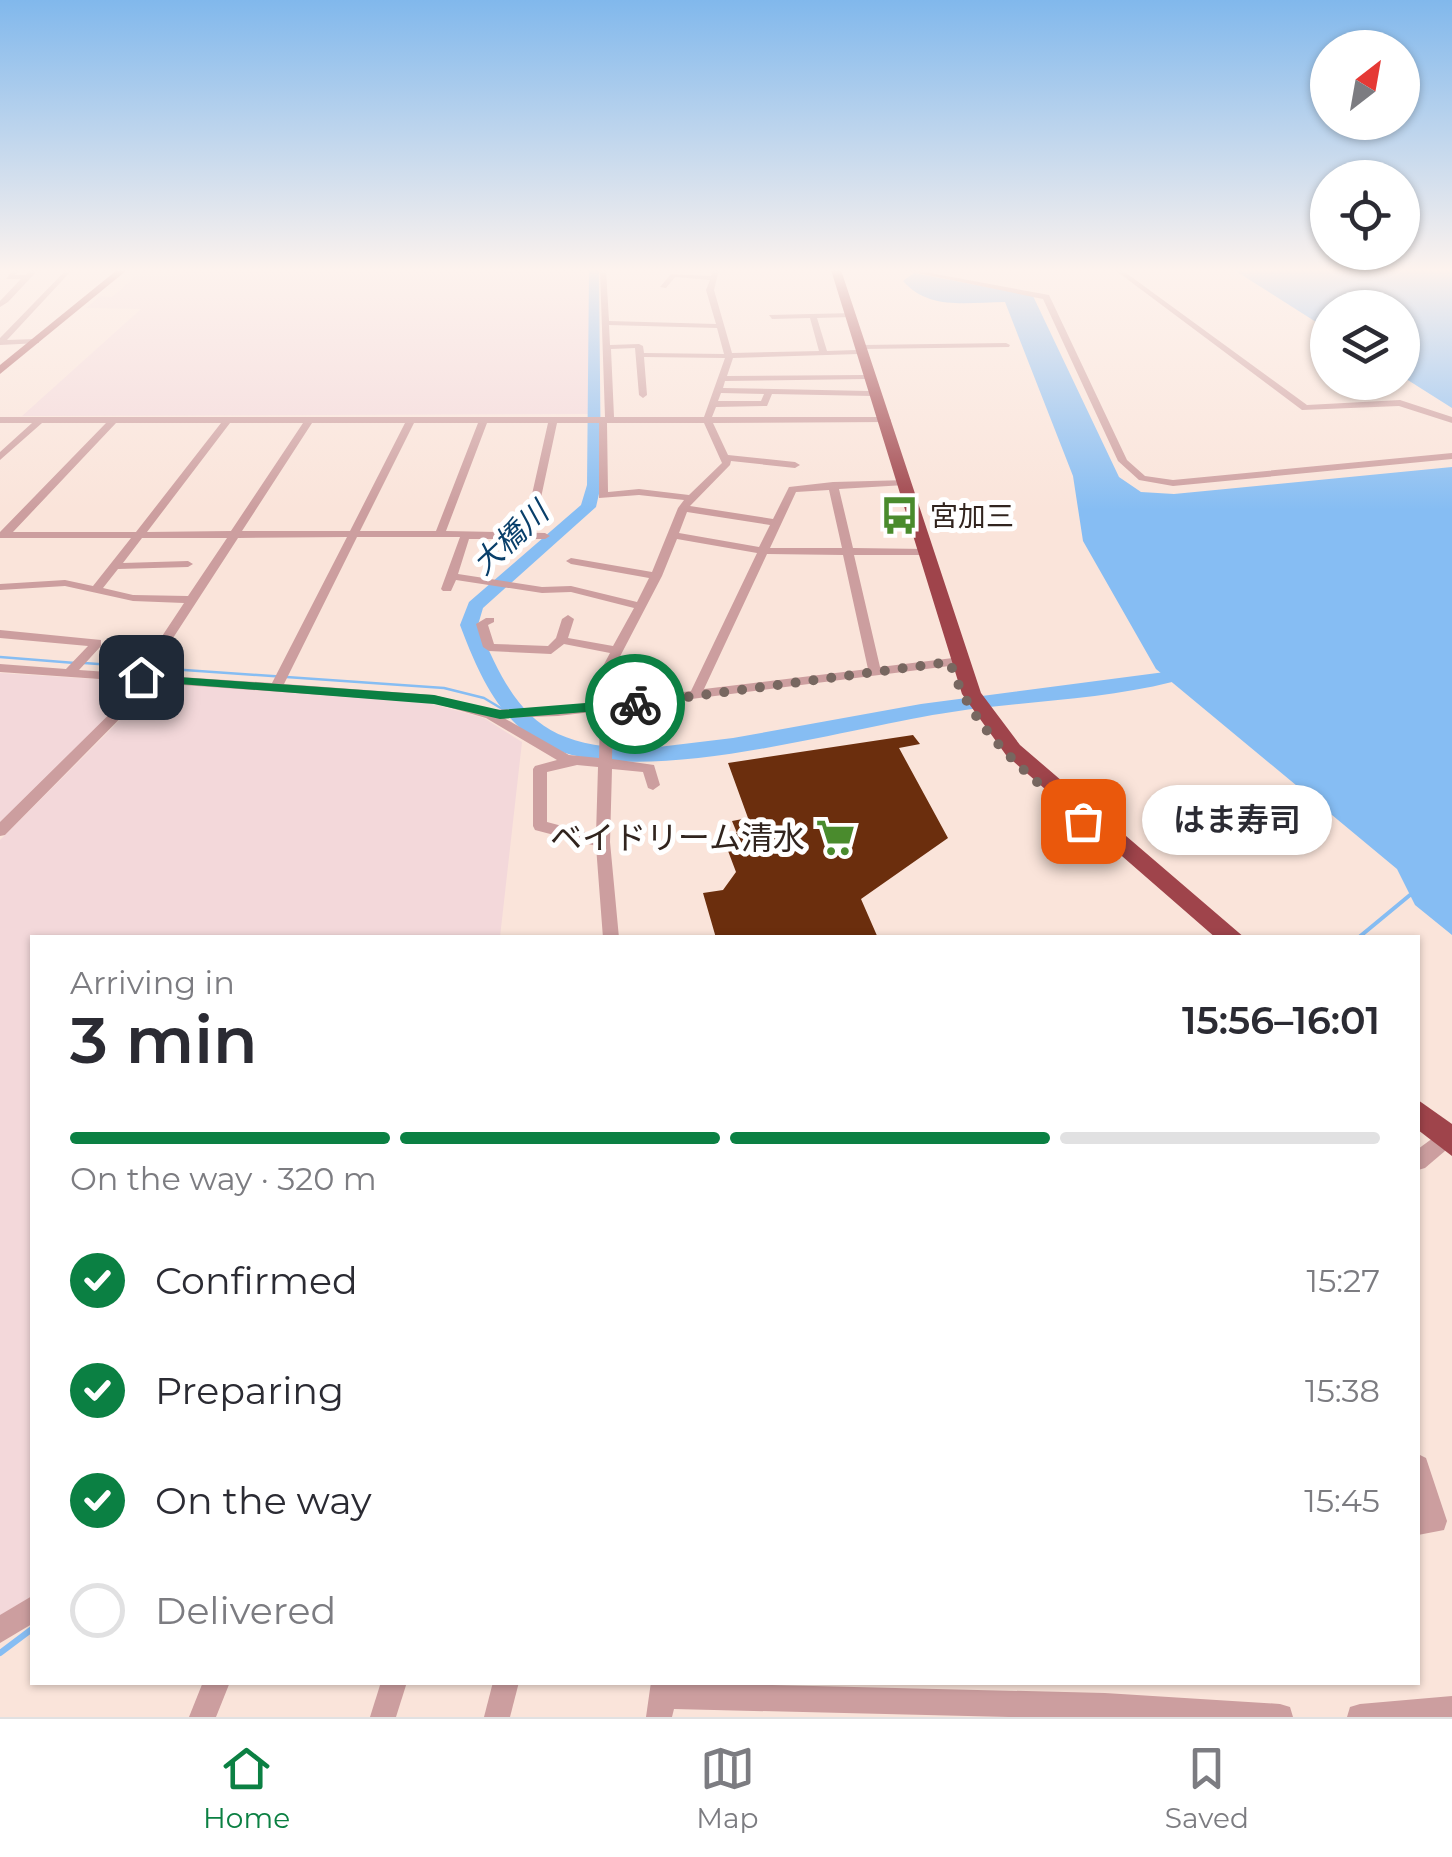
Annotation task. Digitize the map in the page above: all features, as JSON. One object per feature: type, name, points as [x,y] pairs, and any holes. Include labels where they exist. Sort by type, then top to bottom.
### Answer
[{"type":"highway","points":[[859,350],[869,394],[882,420]]},
{"type":"highway","points":[[859,350],[966,694],[1003,752],[1213,935]]},
{"type":"highway","points":[[980,717],[1013,750],[1229,935]]},
{"type":"highway","points":[[1420,1098],[1451,1134]]},
{"type":"highway","points":[[1420,1113],[1451,1134]]},
{"type":"main road","points":[[0,370],[25,350]]},
{"type":"street","points":[[607,350],[603,496],[639,492],[776,523]]},
{"type":"street","points":[[640,350],[643,395]]},
{"type":"street","points":[[611,935],[603,842],[608,668],[656,576],[686,503],[720,472],[726,458],[708,420],[711,404],[724,379],[729,358],[726,350]]},
{"type":"street","points":[[823,350],[824,354]]},
{"type":"street","points":[[640,354],[672,352],[729,358],[851,350]]},
{"type":"street","points":[[1071,350],[1123,461],[1142,478],[1173,483],[1452,456]]},
{"type":"street","points":[[1227,350],[1305,408],[1400,403],[1452,420]]},
{"type":"street","points":[[608,378],[642,377]]},
{"type":"street","points":[[724,379],[864,377]]},
{"type":"street","points":[[719,390],[869,394]]},
{"type":"street","points":[[711,404],[764,404],[768,394]]},
{"type":"street","points":[[0,420],[882,420]]},
{"type":"street","points":[[2,536],[114,420]]},
{"type":"street","points":[[0,832],[147,678],[192,600],[309,420]]},
{"type":"street","points":[[276,688],[411,420]]},
{"type":"street","points":[[440,534],[483,420]]},
{"type":"street","points":[[0,458],[39,421]]},
{"type":"street","points":[[96,590],[227,421]]},
{"type":"street","points":[[531,521],[554,421]]},
{"type":"street","points":[[726,458],[795,466]]},
{"type":"street","points":[[694,696],[792,489],[900,482]]},
{"type":"street","points":[[833,485],[875,671]]},
{"type":"street","points":[[2,536],[545,536]]},
{"type":"street","points":[[446,589],[465,536]]},
{"type":"street","points":[[674,536],[764,551],[921,552]]},
{"type":"street","points":[[571,561],[656,576]]},
{"type":"street","points":[[115,566],[188,564]]},
{"type":"street","points":[[452,576],[510,586],[571,589],[639,606]]},
{"type":"street","points":[[0,587],[48,582],[134,598],[192,600]]},
{"type":"street","points":[[490,620],[482,624],[494,650],[551,650],[560,640],[568,619]]},
{"type":"street","points":[[0,634],[96,643],[70,672]]},
{"type":"street","points":[[560,640],[615,650]]},
{"type":"street","points":[[0,668],[434,699],[494,714],[529,714],[956,661]]},
{"type":"street","points":[[494,714],[574,761]]},
{"type":"street","points":[[603,842],[540,826],[540,769],[574,761],[649,768],[653,785]]},
{"type":"street","points":[[1420,1159],[1451,1134]]},
{"type":"street","points":[[1420,1472],[1435,1521],[1420,1523]]},
{"type":"street","points":[[0,1630],[30,1610]]},
{"type":"street","points":[[202,1717],[216,1685]]},
{"type":"street","points":[[383,1717],[393,1685]]},
{"type":"street","points":[[497,1717],[505,1685]]},
{"type":"street","points":[[662,1698],[1280,1717]]},
{"type":"street","points":[[1360,1717],[1452,1709]]},
{"type":"shaded area","points":[[95,350],[591,350],[591,414],[22,416]]},
{"type":"shaded area","points":[[0,673],[144,682],[0,826]]},
{"type":"shaded area","points":[[157,683],[425,702],[484,718],[522,742],[500,935],[30,935],[30,1600],[0,1617],[0,840]]},
{"type":"water","points":[[1024,350],[1059,350],[1119,477],[1141,492],[1174,494],[1452,467],[1452,935],[1415,905],[1397,869],[1156,669],[1083,541],[1073,476]]},
{"type":"water","points":[[1420,350],[1452,350],[1452,408],[1420,388]]},
{"type":"building","name":"ベイドリーム清水","points":[[913,735],[920,744],[899,748],[948,838],[861,899],[877,935],[715,935],[703,893],[723,890],[736,872],[722,835],[737,833],[732,821],[748,818],[728,763]]},
{"type":"waterway","name":"大橋川","points":[[594,350],[594,485],[588,507],[475,606],[469,625],[497,689],[523,721],[540,734],[586,752],[650,755],[733,745],[921,710],[1165,678]]},
{"type":"waterway","points":[[0,657],[75,663]]},
{"type":"waterway","points":[[84,663],[444,688],[484,698],[504,710]]},
{"type":"waterway","name":"大橋川","points":[[512,715],[521,721]]},
{"type":"waterway","points":[[1362,935],[1410,895]]},
{"type":"waterway","points":[[0,1653],[30,1630]]},
{"type":"way so far","points":[[635,704],[950,662],[960,694],[1003,752],[1083,821]]},
{"type":"place","name":"宮加三","points":[[900,516]]},
{"type":"place","name":"はま寿司","points":[[1083,821]]},
{"type":"place","name":"ベイドリーム清水","points":[[835,837]]},
{"type":"route","points":[[141,677],[434,699],[488,714],[635,704]]}]
